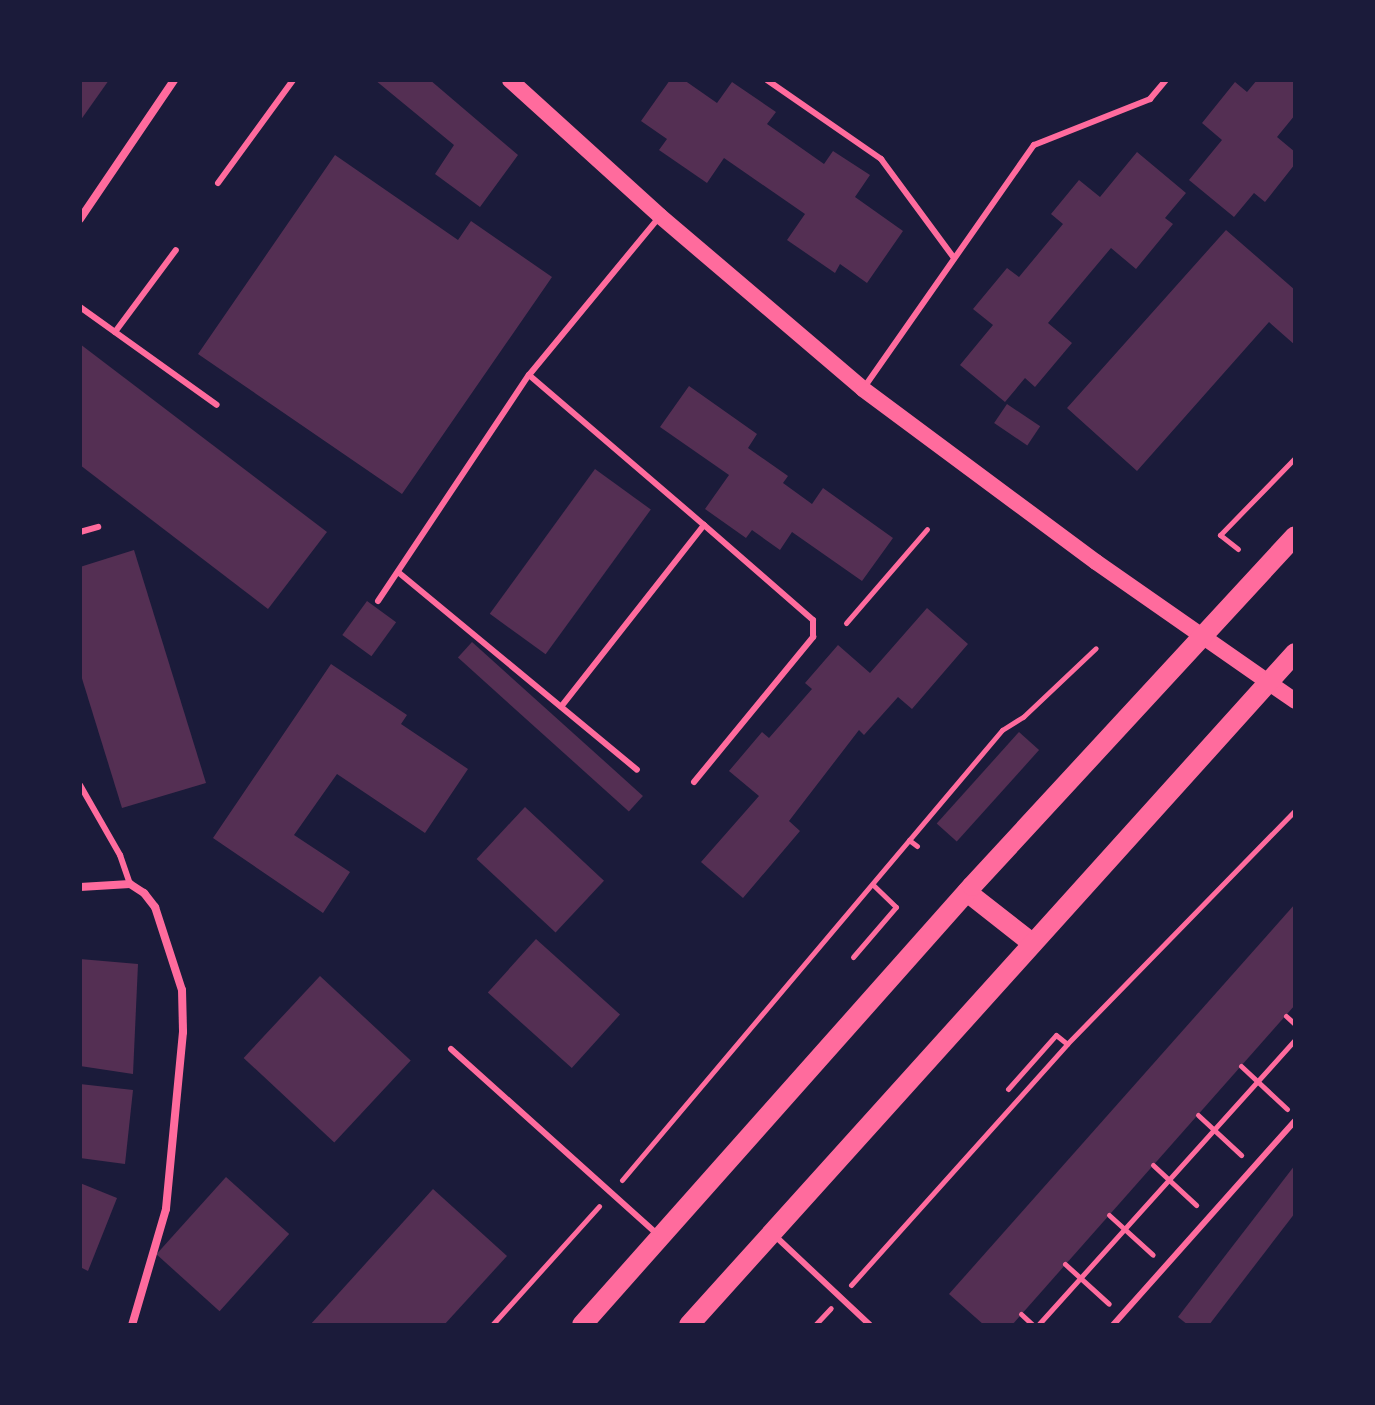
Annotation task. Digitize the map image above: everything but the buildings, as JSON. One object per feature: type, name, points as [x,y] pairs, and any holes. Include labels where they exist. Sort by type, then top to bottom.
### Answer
[{"type":"main road","points":[[510,80],[660,216],[863,389],[1096,562],[1202,633],[1295,701]]},
{"type":"main road","points":[[582,1325],[967,892],[1202,633],[1295,536]]},
{"type":"main road","points":[[689,1325],[1295,653]]},
{"type":"main road","points":[[967,892],[1032,943]]},
{"type":"street","points":[[80,219],[174,80]]},
{"type":"street","points":[[80,887],[130,884],[155,907],[171,948],[182,990],[183,1032],[166,1209],[132,1325]]},
{"type":"lane","points":[[218,183],[293,80]]},
{"type":"lane","points":[[767,80],[881,159],[954,258]]},
{"type":"lane","points":[[863,389],[1034,145],[1150,99],[1166,80]]},
{"type":"lane","points":[[378,601],[529,375],[660,216]]},
{"type":"lane","points":[[115,332],[176,250]]},
{"type":"lane","points":[[80,307],[217,405]]},
{"type":"lane","points":[[529,375],[813,620],[813,637],[694,782]]},
{"type":"lane","points":[[561,707],[704,525]]},
{"type":"lane","points":[[80,532],[98,527]]},
{"type":"lane","points":[[398,572],[637,770]]},
{"type":"lane","points":[[80,785],[120,855],[130,884]]},
{"type":"lane","points":[[451,1049],[661,1237]]},
{"type":"lane","points":[[1113,1325],[1295,1119]]},
{"type":"lane","points":[[772,1233],[870,1325]]},
{"type":"path","points":[[1238,549],[1220,535],[1295,458]]},
{"type":"path","points":[[846,623],[927,529]]},
{"type":"path","points":[[492,1325],[610,1194],[1002,730],[1023,717],[1096,648]]},
{"type":"path","points":[[815,1325],[1067,1044],[1295,810]]},
{"type":"path","points":[[909,840],[917,846]]},
{"type":"path","points":[[853,957],[896,907],[873,885]]},
{"type":"path","points":[[1286,1016],[1295,1024]]},
{"type":"path","points":[[1008,1089],[1056,1035],[1067,1044]]},
{"type":"path","points":[[1021,1314],[1036,1325],[1295,1040]]},
{"type":"path","points":[[1241,1066],[1295,1119]]},
{"type":"path","points":[[1198,1115],[1254,1168]]},
{"type":"path","points":[[1153,1165],[1209,1218]]},
{"type":"path","points":[[1109,1215],[1166,1267]]},
{"type":"path","points":[[1065,1264],[1122,1316]]}]
